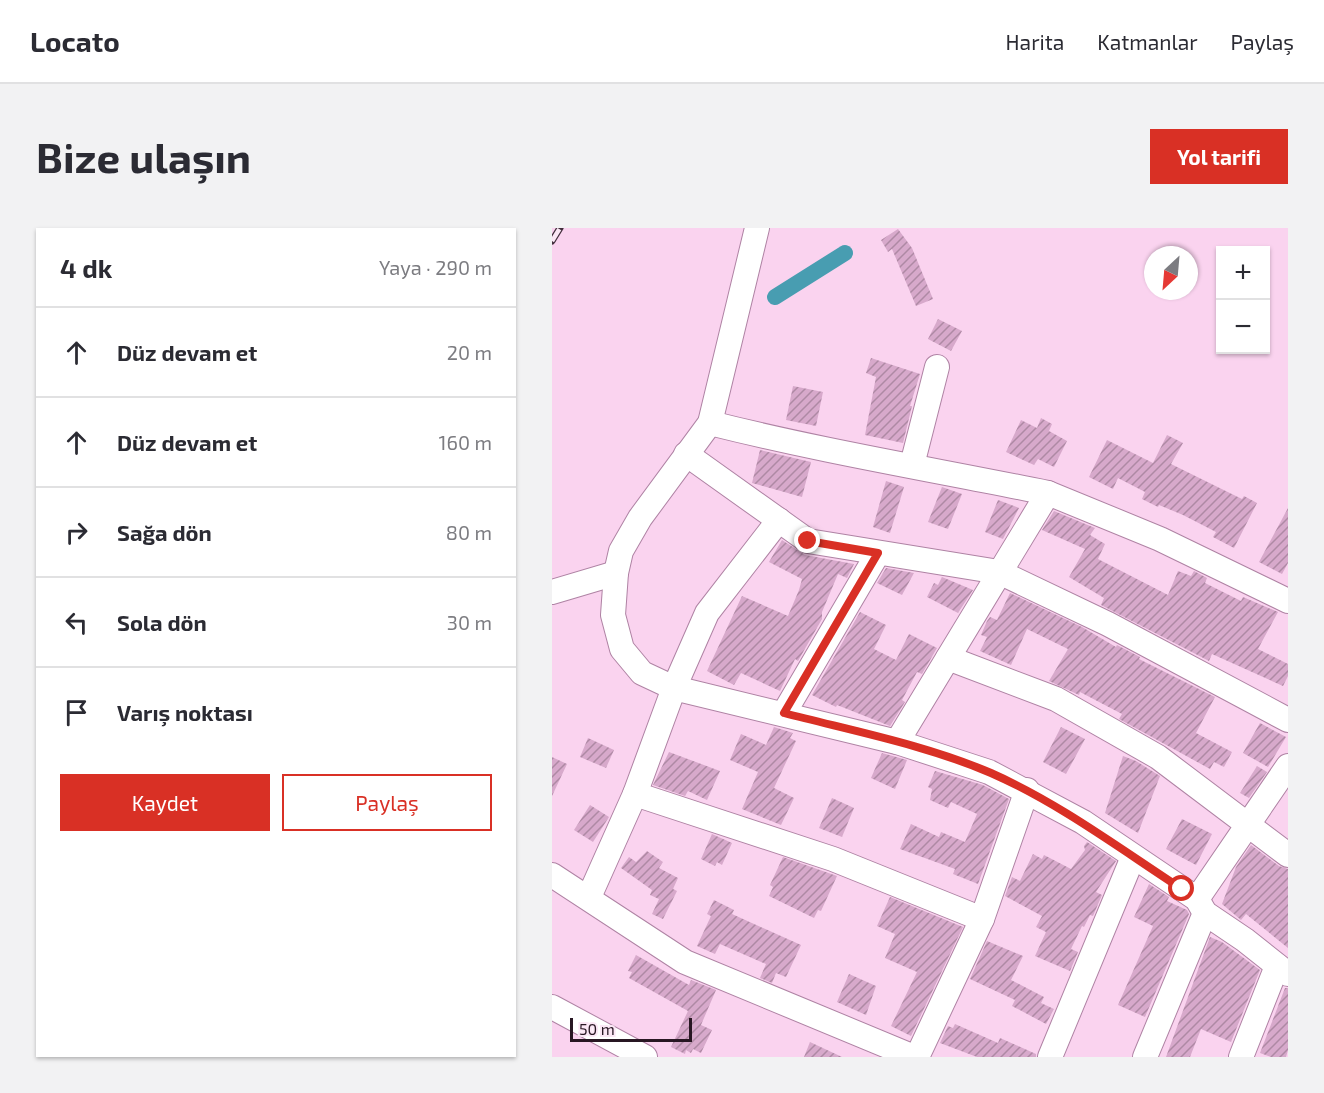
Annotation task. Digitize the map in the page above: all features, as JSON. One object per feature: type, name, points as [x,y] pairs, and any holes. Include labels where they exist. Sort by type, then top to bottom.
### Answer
[{"type":"street","points":[[757,228],[710,423],[640,518],[621,551],[616,573],[613,615],[622,648],[642,673],[674,688],[897,742],[989,772],[1027,790],[1083,822],[1201,906],[1282,970],[1241,1057]]},
{"type":"street","points":[[912,465],[937,367]]},
{"type":"street","points":[[710,423],[796,445],[912,465],[1048,493],[1160,538],[1288,601]]},
{"type":"street","points":[[686,454],[808,541],[999,572],[1119,629],[1288,720]]},
{"type":"street","points":[[897,742],[1048,493]]},
{"type":"street","points":[[589,897],[635,794],[674,688],[707,613],[779,520]]},
{"type":"street","points":[[784,713],[878,553]]},
{"type":"street","points":[[552,592],[616,573]]},
{"type":"street","points":[[948,658],[1056,699],[1158,757],[1288,855]]},
{"type":"street","points":[[1144,1057],[1201,906],[1247,824],[1288,766]]},
{"type":"street","points":[[552,875],[589,897],[685,962],[916,1057],[982,919],[1027,790]]},
{"type":"street","points":[[635,794],[833,859],[982,919]]},
{"type":"street","points":[[1050,1057],[1133,857]]},
{"type":"street","points":[[552,1006],[645,1057]]},
{"type":"building","points":[[898,229],[912,248],[933,299],[916,306],[892,249],[888,252],[881,240]]},
{"type":"building","points":[[938,319],[962,331],[951,351],[928,339]]},
{"type":"building","points":[[871,358],[920,374],[910,406],[912,406],[903,443],[865,435],[876,377],[866,373]]},
{"type":"building","points":[[793,386],[823,392],[816,426],[786,420]]},
{"type":"building","points":[[1041,418],[1052,424],[1049,431],[1067,441],[1054,467],[1038,459],[1034,465],[1006,452],[1021,420],[1037,428]]},
{"type":"building","points":[[1167,435],[1183,443],[1171,464],[1242,499],[1244,496],[1257,503],[1234,548],[1213,537],[1216,532],[1183,515],[1142,499],[1145,492],[1118,478],[1113,489],[1089,477],[1107,440],[1153,463]]},
{"type":"building","points":[[760,450],[811,462],[802,497],[752,483]]},
{"type":"building","points":[[886,481],[904,487],[890,533],[873,527]]},
{"type":"building","points":[[942,487],[962,494],[948,529],[928,522]]},
{"type":"building","points":[[998,500],[1019,508],[1003,539],[985,532]]},
{"type":"building","points":[[1288,508],[1288,563],[1282,574],[1259,562]]},
{"type":"building","points":[[1054,511],[1095,528],[1090,535],[1105,544],[1098,559],[1168,595],[1178,571],[1191,576],[1194,571],[1207,578],[1205,583],[1241,601],[1243,597],[1278,612],[1258,649],[1288,664],[1288,676],[1283,686],[1212,654],[1209,661],[1101,605],[1104,598],[1069,577],[1085,549],[1042,530]]},
{"type":"building","points":[[782,540],[805,555],[854,564],[847,578],[838,574],[822,612],[822,619],[798,661],[795,659],[780,691],[741,673],[734,685],[707,671],[742,596],[788,616],[799,590],[802,579],[769,562]]},
{"type":"building","points":[[886,568],[914,573],[902,595],[877,583]]},
{"type":"building","points":[[942,577],[973,590],[958,613],[927,597],[934,583],[938,585]]},
{"type":"building","points":[[1010,593],[1082,627],[1116,647],[1117,645],[1140,657],[1139,659],[1215,697],[1196,733],[1232,752],[1224,767],[1214,762],[1210,769],[1119,719],[1122,714],[1080,692],[1079,695],[1049,681],[1068,649],[1027,629],[1011,665],[980,651],[987,637],[981,635],[987,621],[990,617],[997,620]]},
{"type":"building","points":[[860,612],[886,625],[874,649],[896,660],[909,634],[937,648],[922,674],[917,672],[902,700],[905,702],[890,726],[837,705],[836,707],[812,695]]},
{"type":"building","points":[[1260,723],[1286,737],[1268,767],[1243,753]]},
{"type":"building","points":[[774,727],[793,733],[790,738],[796,741],[774,788],[794,798],[781,825],[742,809],[758,772],[730,760],[741,734],[766,745]]},
{"type":"building","points":[[1061,727],[1085,739],[1066,774],[1043,762]]},
{"type":"building","points":[[588,738],[614,750],[606,768],[580,757]]},
{"type":"building","points":[[669,752],[720,771],[707,800],[688,791],[685,796],[653,785]]},
{"type":"building","points":[[882,753],[907,760],[895,789],[871,778]]},
{"type":"building","points":[[1123,756],[1160,776],[1138,833],[1105,813]]},
{"type":"building","points":[[552,757],[567,764],[552,796]]},
{"type":"building","points":[[1257,766],[1267,772],[1249,798],[1240,793]]},
{"type":"building","points":[[935,771],[983,785],[1009,799],[978,884],[953,874],[955,869],[900,849],[911,824],[939,837],[941,832],[965,842],[977,814],[951,802],[948,808],[930,800],[932,789],[928,787]]},
{"type":"building","points":[[832,798],[854,808],[842,837],[819,828]]},
{"type":"building","points":[[590,805],[609,817],[593,842],[574,830]]},
{"type":"building","points":[[1182,819],[1212,834],[1196,865],[1166,849]]},
{"type":"building","points":[[712,834],[732,843],[722,865],[717,862],[715,866],[701,859]]},
{"type":"building","points":[[1087,842],[1116,861],[1096,892],[1102,895],[1093,916],[1090,915],[1084,927],[1082,926],[1071,949],[1078,952],[1070,971],[1035,956],[1046,932],[1036,927],[1042,916],[1005,896],[1012,877],[1020,881],[1033,854],[1042,859],[1044,855],[1071,869],[1085,850],[1084,846]]},
{"type":"building","points":[[1251,845],[1279,866],[1288,869],[1288,948],[1246,914],[1241,920],[1222,904],[1236,867]]},
{"type":"building","points":[[647,851],[663,862],[659,868],[678,878],[673,889],[677,891],[663,919],[652,914],[659,899],[650,895],[652,890],[621,868],[629,857],[636,862]]},
{"type":"building","points":[[783,857],[837,876],[821,911],[818,910],[814,918],[769,896],[773,887],[770,885]]},
{"type":"building","points":[[1149,884],[1169,897],[1167,901],[1187,910],[1189,914],[1145,1017],[1118,1005],[1153,926],[1134,917]]},
{"type":"building","points":[[890,897],[963,927],[911,1036],[891,1026],[917,972],[885,958],[895,934],[877,926]]},
{"type":"building","points":[[714,900],[734,910],[732,914],[801,945],[786,977],[776,973],[772,983],[760,978],[766,964],[720,944],[715,954],[697,946],[711,916],[707,914]]},
{"type":"building","points":[[1210,937],[1222,942],[1260,970],[1231,1042],[1201,1029],[1190,1057],[1166,1057]]},
{"type":"building","points":[[987,941],[1023,956],[1011,980],[1044,997],[1041,1003],[1054,1009],[1046,1024],[1012,1006],[1015,1000],[970,979]]},
{"type":"building","points":[[636,955],[689,985],[691,980],[716,990],[701,1025],[712,1030],[701,1053],[693,1049],[691,1053],[686,1050],[685,1054],[671,1047],[688,1011],[629,978],[632,972],[628,971]]},
{"type":"building","points":[[849,974],[876,986],[866,1015],[837,1002]]},
{"type":"building","points":[[1285,988],[1288,988],[1288,1050],[1286,1057],[1271,1057],[1260,1053]]},
{"type":"building","points":[[955,1024],[998,1043],[1000,1038],[1036,1054],[1036,1057],[977,1057],[940,1043],[948,1026],[953,1028]]},
{"type":"building","points":[[810,1042],[842,1057],[804,1057]]},
{"type":"waterway","points":[[775,297],[845,253]]},
{"type":"railway","points":[[552,241],[560,228]]},
{"type":"route","points":[[808,541],[878,553],[784,713],[897,742],[989,772],[1027,790],[1083,822],[1182,889]]}]
